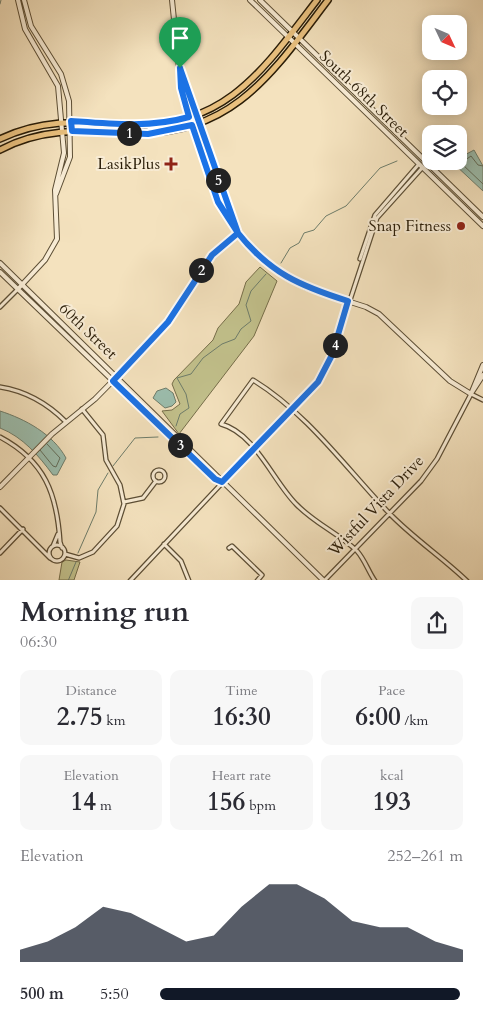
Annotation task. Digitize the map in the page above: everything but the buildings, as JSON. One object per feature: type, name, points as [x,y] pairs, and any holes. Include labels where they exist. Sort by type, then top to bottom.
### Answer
[{"type":"main road","points":[[0,139],[29,128],[71,121],[137,125],[172,122],[221,104],[246,87],[293,32],[317,0]]},
{"type":"main road","points":[[0,150],[32,136],[62,131],[148,134],[192,125],[227,110],[252,93],[300,38],[328,0]]},
{"type":"street","points":[[0,307],[45,260],[57,239],[55,196],[64,153],[58,86],[25,29],[18,0]]},
{"type":"street","points":[[24,0],[31,26],[65,84],[71,121],[72,131],[68,168],[55,196]]},
{"type":"street","points":[[172,0],[181,88],[189,117],[218,202],[238,233],[256,254],[285,277],[307,288],[366,307],[388,321],[450,381],[483,400]]},
{"type":"street","name":"South 68th Street","points":[[250,0],[483,226]]},
{"type":"street","name":"South 68th Street","points":[[260,0],[483,217]]},
{"type":"street","points":[[180,68],[238,233]]},
{"type":"street","points":[[130,580],[221,482],[310,391],[326,369],[358,272],[362,248],[375,215],[421,166]]},
{"type":"street","points":[[0,486],[52,434],[82,410],[117,377],[168,322],[212,255],[238,233]]},
{"type":"street","name":"60th Street","points":[[0,264],[218,476],[221,482]]},
{"type":"street","name":"60th Street","points":[[0,272],[215,479],[221,482],[324,580]]},
{"type":"street","name":"Wistful Vista Drive","points":[[471,394],[483,366]]},
{"type":"street","name":"Wistful Vista Drive","points":[[324,580],[429,470],[483,375]]},
{"type":"street","points":[[375,580],[364,560],[354,549],[295,503],[267,462],[232,429],[221,424],[253,380],[292,410],[342,459],[389,513],[467,580]]},
{"type":"street","points":[[0,387],[34,398],[52,409],[66,422]]},
{"type":"street","points":[[0,437],[30,456],[45,478],[53,494],[62,548],[65,554],[79,558],[93,552],[116,526],[124,502],[120,485],[106,460],[103,435],[82,410]]},
{"type":"street","points":[[124,502],[143,498],[156,481]]},
{"type":"street","points":[[0,508],[50,558],[59,560],[65,554]]},
{"type":"street","points":[[0,553],[23,529]]},
{"type":"street","points":[[50,558],[58,533]]},
{"type":"street","points":[[164,544],[181,561],[189,580]]},
{"type":"street","points":[[40,546],[62,548]]},
{"type":"street","points":[[230,548],[232,546],[262,575],[257,580]]},
{"type":"shaded area","points":[[260,267],[277,281],[254,336],[179,434],[162,411],[172,410],[180,404],[172,384],[213,340],[218,328],[239,304],[246,282]]},
{"type":"shaded area","points":[[66,560],[80,562],[74,580],[59,580],[62,562]]},
{"type":"water","points":[[474,150],[483,166],[483,191],[460,170],[467,170],[467,154]]},
{"type":"water","points":[[166,388],[173,393],[176,402],[172,406],[165,408],[153,398],[157,391]]},
{"type":"water","points":[[0,411],[38,428],[54,442],[66,458],[57,475],[53,475],[36,454],[16,436],[0,428]]},
{"type":"waterway","points":[[0,4],[1,0]]},
{"type":"waterway","points":[[281,263],[290,248],[299,243],[304,233],[314,230],[326,216],[346,206],[380,168],[397,161]]},
{"type":"waterway","points":[[176,426],[180,414],[189,408],[186,394],[177,378],[191,374],[203,358],[222,344],[235,339],[241,329],[251,321],[246,305],[251,291],[266,274]]},
{"type":"waterway","points":[[113,466],[135,438],[158,437]]},
{"type":"waterway","points":[[78,553],[96,512],[98,490],[108,473]]},
{"type":"waterway","points":[[68,580],[76,562]]},
{"type":"place","name":"LasikPlus","points":[[171,164]]},
{"type":"place","name":"Snap Fitness","points":[[461,226]]},
{"type":"route","points":[[180,68],[181,88],[189,117],[172,122],[137,125],[71,121],[72,131],[148,134],[192,125],[218,202],[238,233],[212,255],[160,333],[113,381],[215,479],[222,482],[318,382],[332,355],[348,301],[307,288],[285,277],[256,254],[238,233],[225,201],[180,68]]}]
